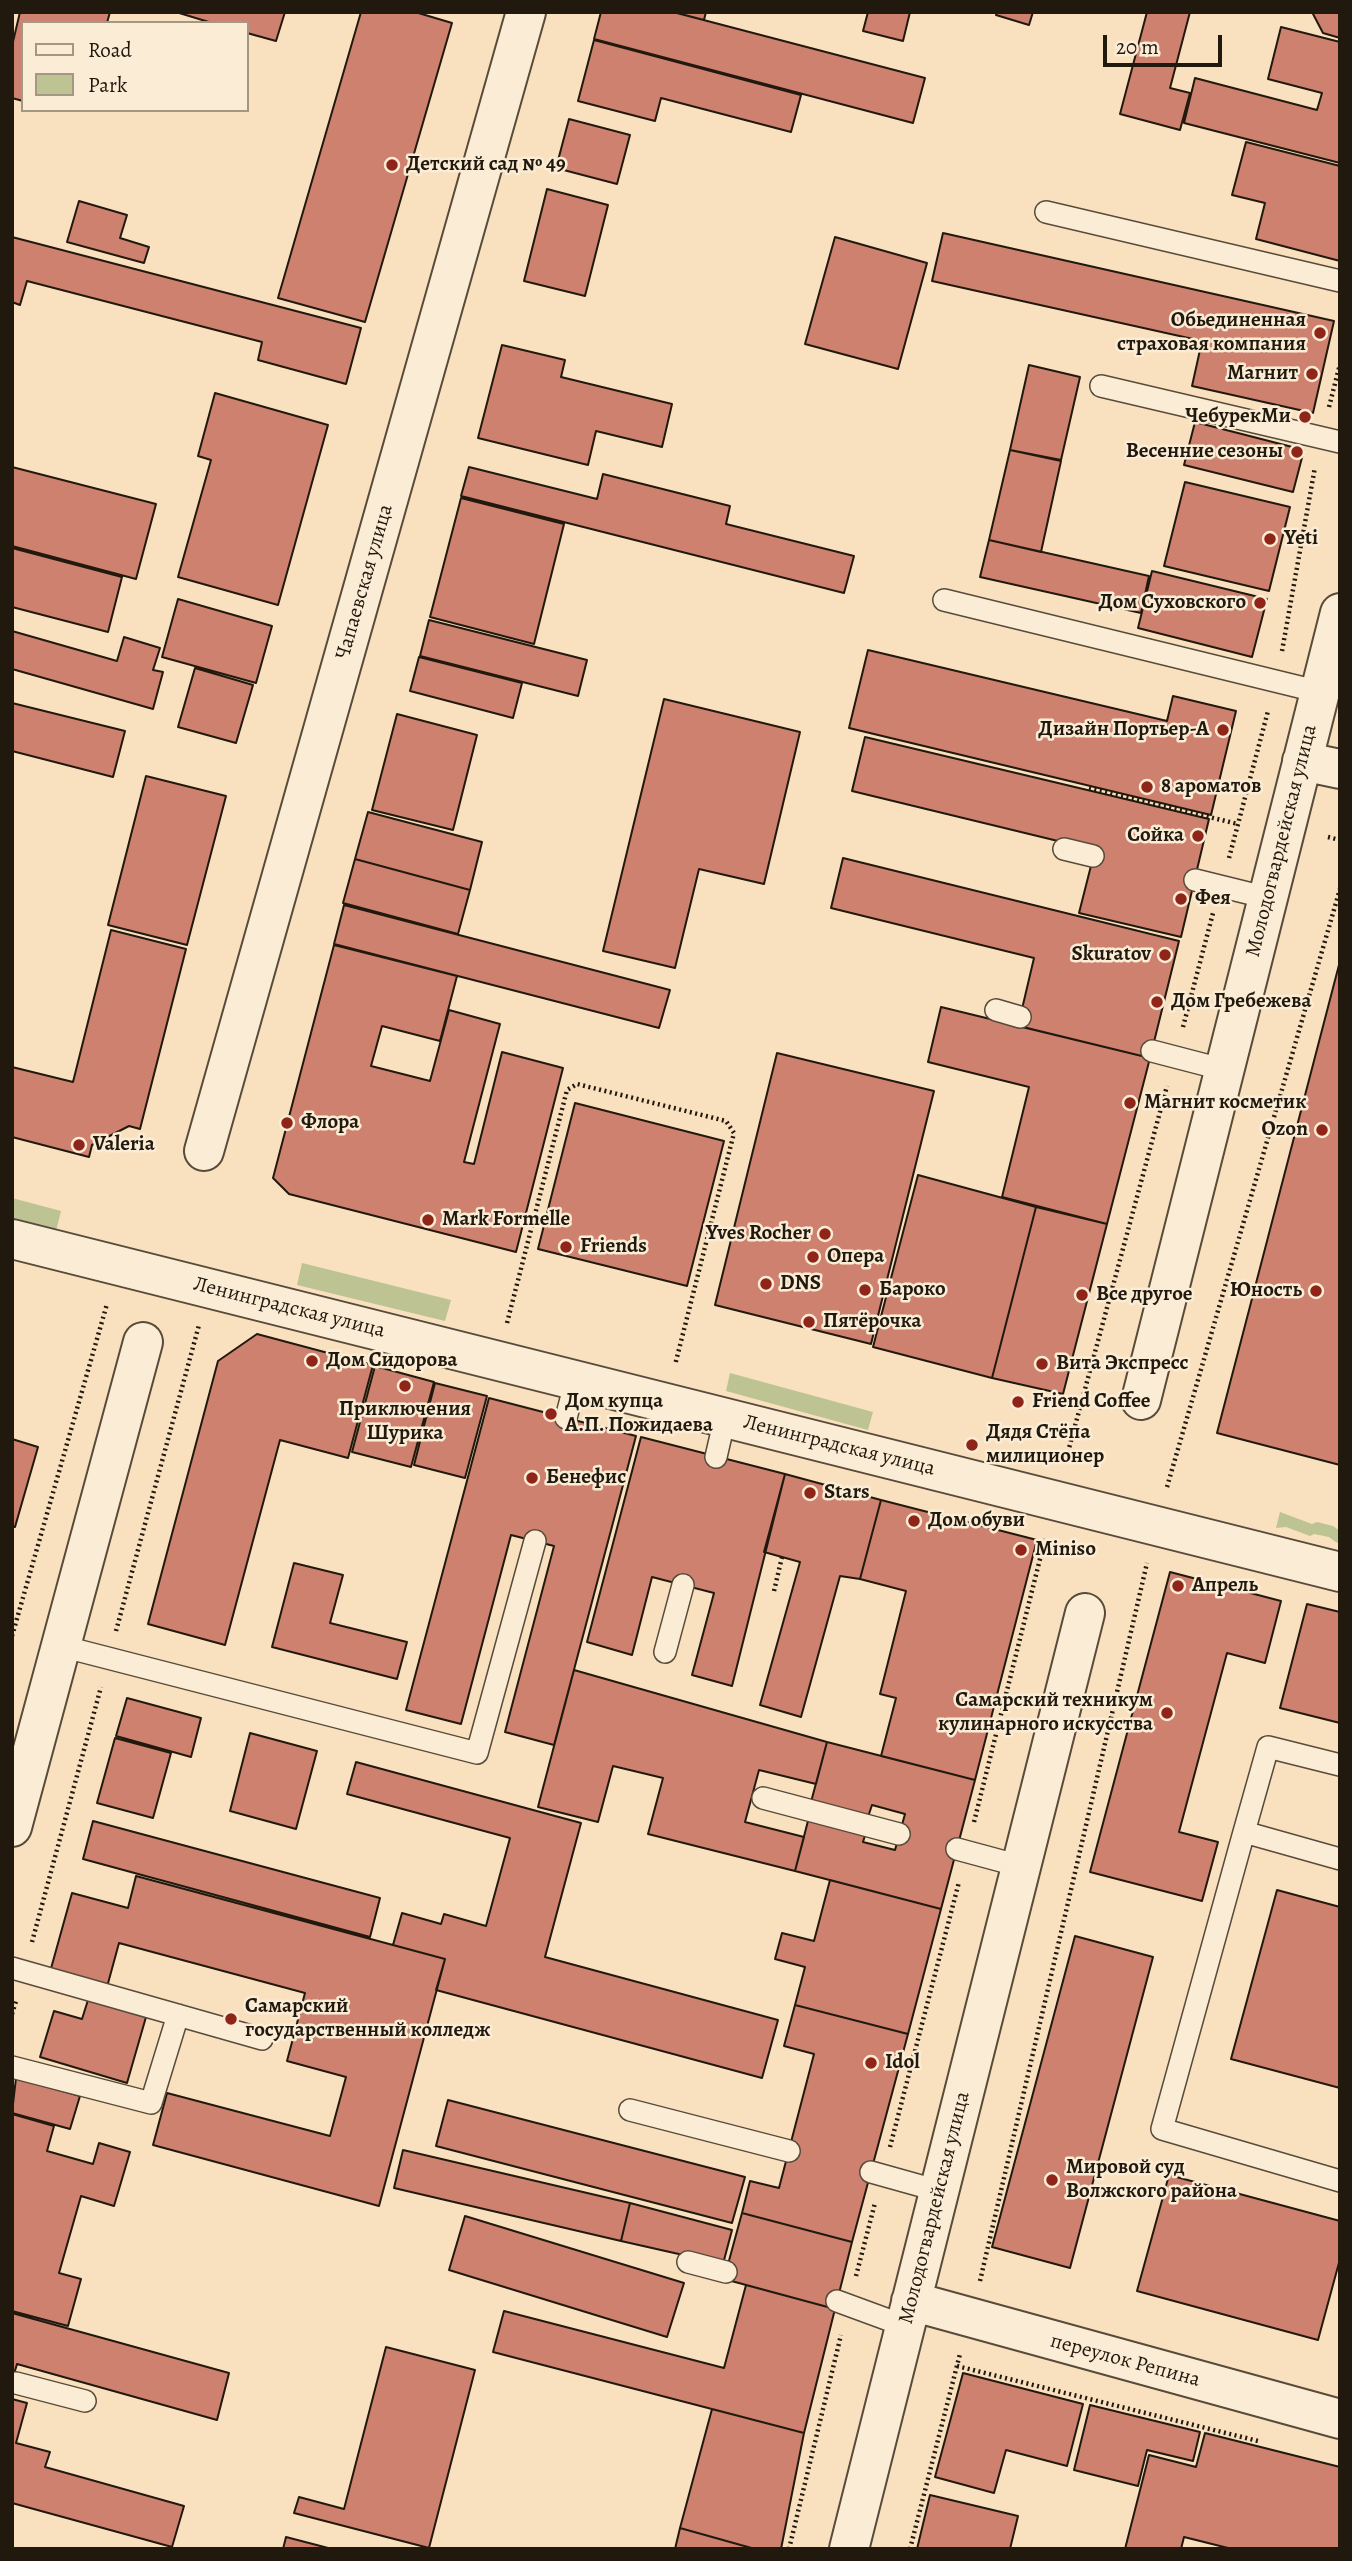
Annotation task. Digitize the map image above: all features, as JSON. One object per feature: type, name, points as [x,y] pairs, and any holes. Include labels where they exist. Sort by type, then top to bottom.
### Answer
[{"type":"street","name":"Чапаевская улица","points":[[204,1152],[526,12]]},
{"type":"street","name":"Молодогвардейская улица","points":[[1142,1400],[1340,613]]},
{"type":"street","points":[[1303,761],[1340,769]]},
{"type":"street","name":"Ленинградская улица","points":[[12,1239],[1340,1572]]},
{"type":"street","points":[[12,1827],[143,1342]]},
{"type":"street","name":"Молодогвардейская улица","points":[[849,2549],[1085,1613]]},
{"type":"street","name":"переулок Репина","points":[[908,2313],[971,2319],[1340,2418]]},
{"type":"lane","points":[[1046,212],[1340,281]]},
{"type":"lane","points":[[1101,386],[1330,440]]},
{"type":"lane","points":[[944,600],[1320,692]]},
{"type":"lane","points":[[1064,849],[1093,856]]},
{"type":"lane","points":[[1195,880],[1268,898]]},
{"type":"lane","points":[[996,1010],[1020,1017]]},
{"type":"lane","points":[[1152,1051],[1225,1070]]},
{"type":"lane","points":[[566,1418],[576,1380]]},
{"type":"lane","points":[[716,1457],[725,1418]]},
{"type":"lane","points":[[61,1647],[477,1754],[535,1541]]},
{"type":"lane","points":[[664,1652],[683,1585]]},
{"type":"lane","points":[[1340,1765],[1268,1747],[1162,2129],[1340,2181]]},
{"type":"lane","points":[[763,1798],[899,1834]]},
{"type":"lane","points":[[1244,1832],[1340,1859]]},
{"type":"lane","points":[[962,1850],[1020,1866]]},
{"type":"lane","points":[[12,1968],[262,2039]]},
{"type":"lane","points":[[12,2067],[151,2103],[178,2015]]},
{"type":"lane","points":[[630,2110],[789,2151]]},
{"type":"lane","points":[[877,2174],[939,2191]]},
{"type":"lane","points":[[688,2262],[726,2272]]},
{"type":"lane","points":[[843,2302],[908,2313]]},
{"type":"lane","points":[[16,2383],[85,2401]]},
{"type":"path","points":[[789,2549],[843,2302],[1055,1500],[1276,682],[1330,440],[1340,365]]},
{"type":"path","points":[[1088,788],[1238,824]]},
{"type":"path","points":[[1328,837],[1340,840]]},
{"type":"path","points":[[911,2549],[971,2319],[1156,1526],[1340,890]]},
{"type":"path","points":[[497,1361],[567,1090],[578,1084],[591,1087],[726,1121],[734,1133],[665,1403]]},
{"type":"path","points":[[12,1636],[118,1266]]},
{"type":"path","points":[[774,1591],[782,1556]]},
{"type":"path","points":[[957,2366],[1261,2441]]},
{"type":"green space","points":[[12,1198],[61,1211],[56,1231],[12,1220]]},
{"type":"green space","points":[[302,1263],[451,1300],[445,1321],[297,1285]]},
{"type":"green space","points":[[730,1373],[873,1412],[868,1430],[726,1391]]},
{"type":"green space","points":[[1280,1512],[1312,1524],[1317,1522],[1333,1526],[1340,1531],[1340,1540],[1337,1543],[1329,1537],[1314,1534],[1310,1536],[1286,1527],[1276,1528]]},
{"type":"building","points":[[20,12],[110,12],[108,21],[21,21],[21,100],[12,98],[12,46]]},
{"type":"building","points":[[176,12],[285,12],[276,41],[248,33],[248,21],[205,21]]},
{"type":"building","points":[[361,12],[415,12],[452,23],[365,322],[278,298]]},
{"type":"building","points":[[601,12],[673,12],[925,78],[913,123],[594,39]]},
{"type":"building","points":[[673,12],[706,12],[704,20]]},
{"type":"building","points":[[868,12],[910,12],[903,41],[863,31]]},
{"type":"building","points":[[997,12],[1033,12],[1029,25],[996,15]]},
{"type":"building","points":[[1147,12],[1190,12],[1170,88],[1190,93],[1180,130],[1120,114]]},
{"type":"building","points":[[1312,12],[1340,12],[1340,38],[1323,33]]},
{"type":"building","points":[[1281,27],[1340,42],[1340,163],[1184,123],[1195,78],[1317,110],[1322,93],[1268,79]]},
{"type":"building","points":[[594,40],[801,95],[791,132],[661,98],[655,121],[578,101]]},
{"type":"building","points":[[569,119],[630,135],[617,184],[556,168]]},
{"type":"building","points":[[1246,142],[1340,166],[1340,261],[1256,239],[1265,203],[1232,195]]},
{"type":"building","points":[[547,189],[608,205],[585,296],[524,281]]},
{"type":"building","points":[[79,201],[127,215],[120,238],[149,247],[144,263],[67,242]]},
{"type":"building","points":[[943,233],[1334,321],[1313,413],[1192,386],[1202,341],[932,281]]},
{"type":"building","points":[[12,237],[361,328],[346,384],[258,360],[262,342],[27,281],[20,305],[12,302]]},
{"type":"building","points":[[835,237],[927,263],[898,369],[805,344]]},
{"type":"building","points":[[502,345],[565,360],[561,377],[672,404],[662,447],[596,431],[588,465],[478,438]]},
{"type":"building","points":[[1029,365],[1080,377],[1061,460],[1010,450]]},
{"type":"building","points":[[215,393],[328,425],[278,605],[178,577],[211,460],[198,456]]},
{"type":"building","points":[[1195,422],[1304,450],[1293,492],[1184,465]]},
{"type":"building","points":[[1010,450],[1061,461],[1041,552],[989,540]]},
{"type":"building","points":[[12,467],[156,504],[136,579],[12,546]]},
{"type":"building","points":[[469,467],[597,499],[603,474],[730,506],[726,524],[854,556],[844,593],[461,496]]},
{"type":"building","points":[[1185,482],[1290,507],[1269,591],[1164,566]]},
{"type":"building","points":[[461,498],[564,524],[534,644],[430,617]]},
{"type":"building","points":[[989,540],[1149,576],[1141,613],[980,577]]},
{"type":"building","points":[[12,548],[122,577],[108,632],[12,607]]},
{"type":"building","points":[[1152,571],[1267,599],[1252,657],[1138,628]]},
{"type":"building","points":[[178,599],[272,626],[256,683],[162,657]]},
{"type":"building","points":[[429,620],[587,660],[578,696],[420,656]]},
{"type":"building","points":[[12,631],[117,661],[124,637],[160,648],[153,670],[163,672],[153,709],[12,669]]},
{"type":"building","points":[[868,650],[1167,721],[1173,696],[1236,711],[1211,815],[849,728]]},
{"type":"building","points":[[419,657],[522,683],[513,718],[410,691]]},
{"type":"building","points":[[195,668],[253,685],[236,743],[178,727]]},
{"type":"building","points":[[664,699],[800,732],[764,884],[699,869],[675,968],[603,951]]},
{"type":"building","points":[[12,703],[125,731],[113,777],[12,751]]},
{"type":"building","points":[[397,714],[477,735],[453,830],[372,810]]},
{"type":"building","points":[[865,737],[1209,819],[1181,937],[1079,913],[1095,850],[852,791]]},
{"type":"building","points":[[146,776],[226,796],[187,945],[108,925]]},
{"type":"building","points":[[368,812],[482,842],[470,890],[355,859]]},
{"type":"building","points":[[843,858],[1179,941],[1150,1058],[1018,1026],[1034,958],[831,908]]},
{"type":"building","points":[[355,859],[470,890],[458,934],[343,903]]},
{"type":"building","points":[[344,905],[670,990],[659,1028],[334,944]]},
{"type":"building","points":[[111,930],[186,949],[140,1129],[129,1126],[92,1145],[89,1157],[12,1137],[12,1067],[73,1082]]},
{"type":"building","points":[[334,945],[457,976],[440,1041],[382,1026],[371,1066],[430,1081],[449,1010],[500,1024],[464,1162],[474,1164],[502,1052],[563,1068],[516,1252],[289,1194],[273,1178]]},
{"type":"building","points":[[1340,961],[1340,1465],[1217,1433]]},
{"type":"building","points":[[941,1007],[1150,1058],[1107,1224],[1002,1197],[1029,1087],[928,1062]]},
{"type":"building","points":[[777,1053],[934,1091],[871,1344],[715,1305]]},
{"type":"building","points":[[575,1103],[724,1141],[687,1286],[538,1249]]},
{"type":"building","points":[[918,1175],[1036,1207],[992,1378],[873,1347]]},
{"type":"building","points":[[1036,1207],[1107,1224],[1063,1394],[992,1378]]},
{"type":"building","points":[[257,1334],[373,1365],[348,1458],[280,1440],[225,1645],[148,1624],[218,1361]]},
{"type":"building","points":[[375,1366],[434,1382],[411,1467],[352,1452]]},
{"type":"building","points":[[435,1383],[487,1396],[465,1478],[414,1465]]},
{"type":"building","points":[[489,1398],[636,1436],[554,1745],[505,1732],[554,1546],[511,1535],[461,1724],[406,1710]]},
{"type":"building","points":[[641,1437],[785,1474],[732,1686],[692,1675],[714,1593],[652,1577],[632,1655],[587,1642]]},
{"type":"building","points":[[12,1439],[38,1447],[15,1527],[12,1527]]},
{"type":"building","points":[[785,1474],[881,1500],[860,1579],[840,1576],[801,1717],[760,1705],[800,1562],[764,1552]]},
{"type":"building","points":[[881,1500],[1037,1540],[975,1780],[881,1756],[896,1698],[880,1694],[906,1591],[860,1579]]},
{"type":"building","points":[[294,1563],[343,1575],[330,1623],[407,1642],[397,1679],[272,1647]]},
{"type":"building","points":[[1170,1572],[1281,1601],[1265,1663],[1227,1653],[1179,1832],[1218,1842],[1202,1901],[1090,1872]]},
{"type":"building","points":[[1307,1604],[1340,1612],[1340,1723],[1280,1708]]},
{"type":"building","points":[[574,1670],[827,1742],[816,1784],[759,1770],[745,1822],[804,1837],[795,1871],[648,1834],[663,1778],[613,1766],[598,1822],[538,1807]]},
{"type":"building","points":[[127,1698],[201,1718],[191,1757],[116,1736]]},
{"type":"building","points":[[250,1733],[317,1751],[296,1829],[230,1811]]},
{"type":"building","points":[[115,1738],[171,1753],[153,1818],[97,1803]]},
{"type":"building","name":"Самарский техникум кулинарного искусства","points":[[827,1742],[975,1780],[941,1909],[795,1871],[809,1817],[866,1832],[863,1842],[895,1850],[905,1814],[872,1805],[868,1817],[811,1802]]},
{"type":"building","points":[[356,1762],[581,1823],[545,1957],[778,2020],[762,2078],[436,1990],[445,1959],[393,1945],[402,1913],[441,1924],[444,1914],[486,1926],[510,1838],[347,1794]]},
{"type":"building","points":[[93,1821],[380,1898],[370,1937],[83,1859]]},
{"type":"building","points":[[136,1876],[445,1959],[379,2206],[153,2145],[167,2093],[330,2136],[346,2077],[287,2061],[305,1993],[119,1943],[107,1987],[50,1972],[72,1893],[128,1908]]},
{"type":"building","points":[[830,1880],[941,1909],[908,2034],[795,2005],[805,1967],[775,1959],[782,1933],[814,1941]]},
{"type":"building","points":[[1277,1890],[1340,1907],[1340,2088],[1231,2059]]},
{"type":"building","points":[[1075,1936],[1153,1957],[1070,2268],[992,2247]]},
{"type":"building","points":[[88,2000],[146,2017],[127,2083],[40,2057],[54,2011],[82,2019]]},
{"type":"building","points":[[795,2005],[908,2034],[852,2242],[742,2213],[750,2181],[779,2188],[814,2054],[784,2046]]},
{"type":"building","points":[[16,2078],[80,2096],[70,2129],[12,2113]]},
{"type":"building","points":[[448,2100],[745,2177],[732,2223],[436,2146]]},
{"type":"building","points":[[12,2114],[54,2126],[47,2151],[93,2164],[99,2143],[130,2152],[114,2206],[81,2196],[59,2273],[81,2279],[68,2326],[12,2311]]},
{"type":"building","points":[[403,2150],[630,2203],[621,2241],[394,2188]]},
{"type":"building","points":[[1169,2175],[1340,2221],[1340,2259],[1318,2340],[1137,2291]]},
{"type":"building","points":[[630,2203],[732,2230],[723,2264],[621,2241]]},
{"type":"building","points":[[742,2213],[852,2242],[835,2309],[724,2279]]},
{"type":"building","points":[[465,2216],[684,2283],[667,2337],[449,2270]]},
{"type":"building","points":[[746,2285],[835,2309],[804,2433],[493,2352],[504,2311],[724,2368]]},
{"type":"building","points":[[12,2313],[229,2373],[217,2420],[17,2364],[12,2381]]},
{"type":"building","points":[[386,2347],[475,2370],[429,2548],[294,2513],[299,2497],[344,2509]]},
{"type":"building","points":[[963,2373],[1083,2404],[1067,2466],[1006,2450],[994,2493],[935,2477]]},
{"type":"building","points":[[12,2399],[27,2403],[16,2443],[50,2452],[45,2467],[184,2506],[172,2547],[12,2503]]},
{"type":"building","points":[[1090,2405],[1200,2432],[1193,2461],[1147,2450],[1138,2486],[1074,2470]]},
{"type":"building","points":[[712,2409],[804,2433],[781,2549],[755,2549],[680,2528]]},
{"type":"building","points":[[1205,2433],[1340,2467],[1340,2549],[1232,2549],[1184,2537],[1181,2549],[1125,2549],[1149,2455],[1196,2467]]},
{"type":"building","points":[[930,2495],[1018,2516],[1010,2549],[917,2549]]},
{"type":"building","points":[[680,2528],[755,2549],[675,2549]]},
{"type":"building","points":[[286,2537],[332,2549],[283,2549]]},
{"type":"place","name":"Детский сад № 49","points":[[392,165]]},
{"type":"place","name":"Обьединенная страховая компания","points":[[1320,333]]},
{"type":"place","name":"Магнит","points":[[1312,374]]},
{"type":"place","name":"ЧебурекМи","points":[[1305,417]]},
{"type":"place","name":"Весенние сезоны","points":[[1297,452]]},
{"type":"place","name":"Yeti","points":[[1270,539]]},
{"type":"place","name":"Дом Суховского","points":[[1260,603]]},
{"type":"place","name":"Дизайн Портьер-А","points":[[1223,730]]},
{"type":"place","name":"8 ароматов","points":[[1147,787]]},
{"type":"place","name":"Сойка","points":[[1198,836]]},
{"type":"place","name":"Фея","points":[[1181,899]]},
{"type":"place","name":"Skuratov","points":[[1165,955]]},
{"type":"place","name":"Дом Гребежева","points":[[1157,1002]]},
{"type":"place","name":"Магнит косметик","points":[[1130,1103]]},
{"type":"place","name":"Флора","points":[[287,1123]]},
{"type":"place","name":"Ozon","points":[[1322,1130]]},
{"type":"place","name":"Valeria","points":[[79,1145]]},
{"type":"place","name":"Mark Formelle","points":[[428,1220]]},
{"type":"place","name":"Yves Rocher","points":[[825,1234]]},
{"type":"place","name":"Friends","points":[[566,1247]]},
{"type":"place","name":"Опера","points":[[813,1257]]},
{"type":"place","name":"DNS","points":[[766,1284]]},
{"type":"place","name":"Бароко","points":[[865,1290]]},
{"type":"place","name":"Юность","points":[[1316,1291]]},
{"type":"place","name":"Все другое","points":[[1082,1295]]},
{"type":"place","name":"Пятёрочка","points":[[809,1322]]},
{"type":"place","name":"Дом Сидорова","points":[[312,1361]]},
{"type":"place","name":"Вита Экспресс","points":[[1042,1364]]},
{"type":"place","name":"Приключения Шурика","points":[[405,1386]]},
{"type":"place","name":"Friend Coffee","points":[[1018,1402]]},
{"type":"place","name":"Дом купца А.П. Пожидаева","points":[[551,1414]]},
{"type":"place","name":"Дядя Стёпа милиционер","points":[[972,1445]]},
{"type":"place","name":"Бенефис","points":[[532,1478]]},
{"type":"place","name":"Stars","points":[[810,1493]]},
{"type":"place","name":"Дом обуви","points":[[914,1521]]},
{"type":"place","name":"Miniso","points":[[1021,1550]]},
{"type":"place","name":"Апрель","points":[[1178,1586]]},
{"type":"place","name":"Самарский техникум кулинарного искусства","points":[[1167,1713]]},
{"type":"place","name":"Самарский государственный колледж","points":[[231,2019]]},
{"type":"place","name":"Idol","points":[[871,2063]]},
{"type":"place","name":"Мировой суд Волжского района","points":[[1052,2180]]}]
